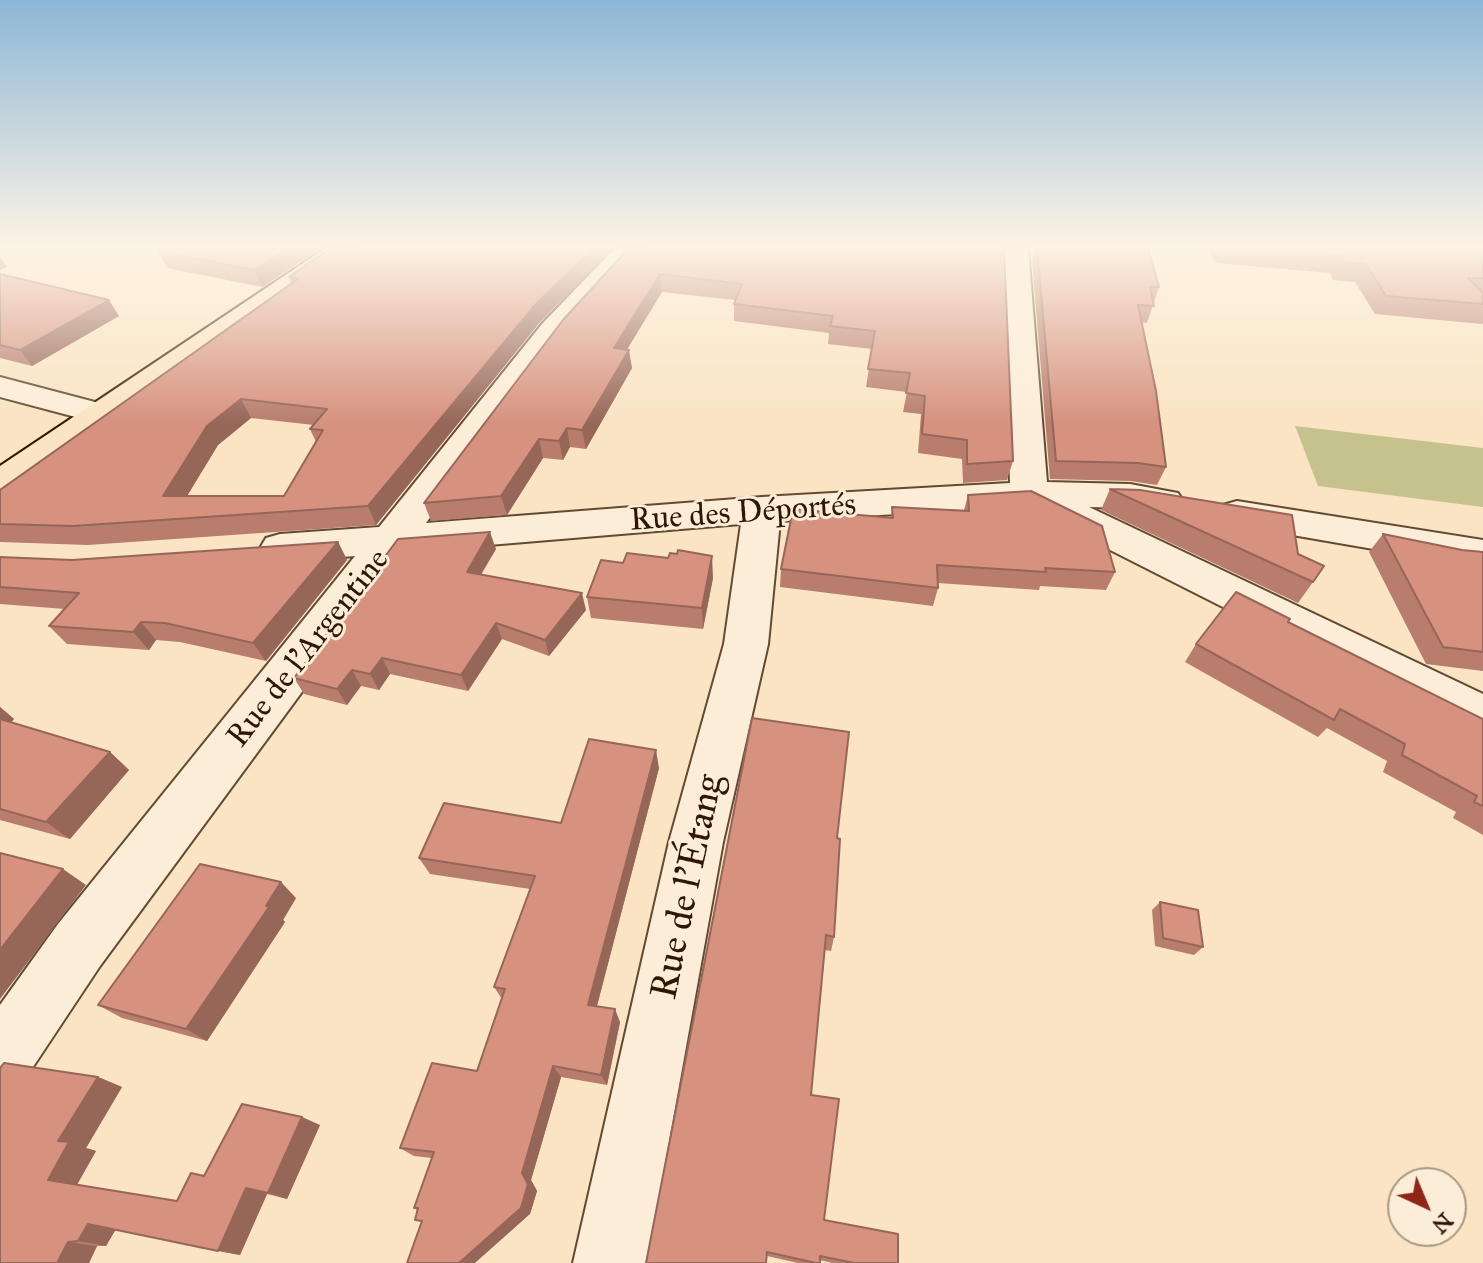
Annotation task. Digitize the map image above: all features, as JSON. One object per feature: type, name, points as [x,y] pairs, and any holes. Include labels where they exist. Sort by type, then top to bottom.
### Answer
[{"type":"main road","points":[[0,483],[255,307]]},
{"type":"street","name":"Rue de l'Argentine","points":[[0,1059],[79,945],[394,541],[553,330],[574,307]]},
{"type":"street","points":[[1018,307],[1029,494],[1483,716]]},
{"type":"street","points":[[0,387],[98,413]]},
{"type":"street","name":"Rue des Déportés","points":[[239,551],[762,510],[1029,494],[1130,496],[1483,554]]},
{"type":"street","name":"Rue de l'Étang","points":[[610,1263],[696,842],[746,644],[762,510]]},
{"type":"shaded area","points":[[1295,426],[1483,448],[1483,507],[1318,486]]},
{"type":"building","points":[[0,307],[97,307],[20,350],[0,345]]},
{"type":"building","points":[[259,307],[534,307],[368,506],[73,526],[0,524],[0,490]],"holes":[[[241,399],[327,409],[310,429],[323,430],[284,496],[163,496],[207,426]]]},
{"type":"building","points":[[575,307],[640,307],[614,348],[629,350],[582,430],[567,428],[559,441],[539,439],[501,496],[424,503]]},
{"type":"building","points":[[758,307],[1006,307],[1013,461],[967,464],[967,440],[922,434],[925,396],[906,393],[910,373],[868,369],[875,331],[830,326],[833,316]]},
{"type":"building","points":[[1042,307],[1138,307],[1156,391],[1166,467],[1138,463],[1056,461]]},
{"type":"building","points":[[1110,489],[1140,490],[1292,515],[1298,554],[1324,566],[1313,582]]},
{"type":"building","points":[[1031,491],[1102,526],[1115,572],[1045,568],[1046,572],[937,565],[938,588],[781,569],[793,509],[893,518],[892,507],[969,511],[968,495]]},
{"type":"building","points":[[490,532],[467,572],[582,593],[545,640],[496,623],[461,675],[382,658],[370,674],[352,670],[337,689],[294,678],[398,539]]},
{"type":"building","points":[[1383,534],[1483,552],[1483,652],[1443,647]]},
{"type":"building","points":[[338,542],[253,643],[165,623],[141,622],[133,632],[49,626],[79,593],[0,587],[0,557],[72,560]]},
{"type":"building","points":[[678,550],[712,556],[702,608],[587,597],[601,560],[623,563],[627,553],[668,558],[670,553],[677,554]]},
{"type":"building","points":[[1236,592],[1290,619],[1288,622],[1483,719],[1483,806],[1474,802],[1477,796],[1402,755],[1405,744],[1340,709],[1334,720],[1196,644]]},
{"type":"building","points":[[752,718],[849,732],[837,838],[840,839],[834,937],[826,935],[811,1095],[839,1099],[824,1220],[898,1234],[898,1263],[854,1263],[820,1256],[820,1263],[816,1263],[767,1252],[766,1263],[646,1263]]},
{"type":"building","points":[[0,719],[110,752],[46,822],[0,809]]},
{"type":"building","points":[[589,739],[656,750],[588,1005],[615,1009],[601,1075],[553,1066],[522,1173],[528,1184],[521,1208],[459,1263],[407,1263],[422,1221],[415,1220],[418,1208],[414,1208],[434,1152],[400,1148],[432,1063],[477,1071],[505,989],[494,987],[535,876],[419,858],[444,803],[561,823]]},
{"type":"building","points":[[0,853],[63,869],[0,950]]},
{"type":"building","points":[[200,864],[281,882],[266,906],[269,907],[186,1029],[98,1005]]},
{"type":"building","points":[[1160,902],[1198,910],[1203,947],[1163,938]]},
{"type":"building","points":[[4,1063],[98,1077],[58,1141],[69,1142],[48,1180],[177,1201],[191,1173],[204,1176],[242,1104],[302,1117],[268,1193],[246,1188],[218,1251],[88,1224],[78,1241],[68,1242],[57,1263],[0,1263],[0,1068]]}]
